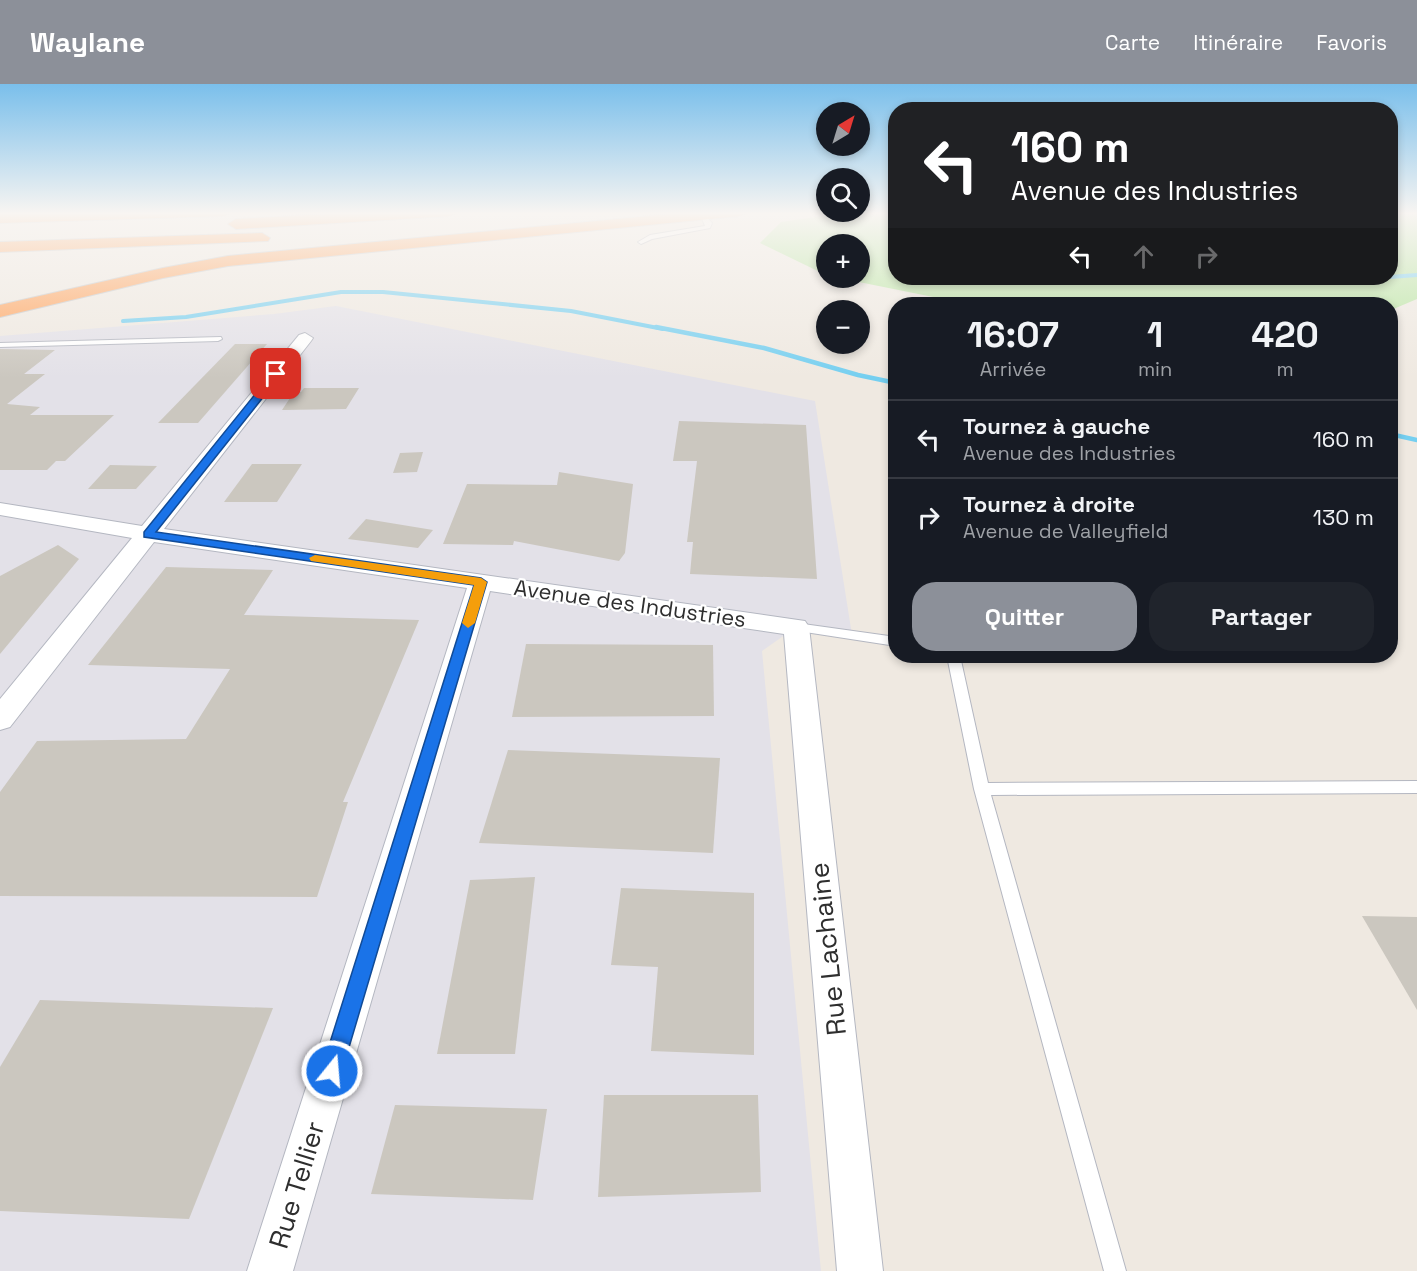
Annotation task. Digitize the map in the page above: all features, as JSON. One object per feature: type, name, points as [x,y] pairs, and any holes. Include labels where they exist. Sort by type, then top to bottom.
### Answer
[{"type":"highway","points":[[0,311],[194,267]]},
{"type":"street","points":[[0,719],[305,338]]},
{"type":"street","name":"Avenue des Industries","points":[[0,509],[148,534],[796,627]]},
{"type":"street","name":"Rue Tellier","points":[[270,1271],[481,582]]},
{"type":"street","name":"Rue Lachaine","points":[[796,627],[860,1271]]},
{"type":"lane","points":[[0,345],[218,339]]},
{"type":"lane","points":[[796,627],[888,641]]},
{"type":"lane","points":[[955,663],[982,789],[1115,1271]]},
{"type":"lane","points":[[982,789],[1417,787]]},
{"type":"shaded area","points":[[336,306],[815,401],[852,635],[796,627],[762,651],[821,1271],[0,1271],[0,336],[274,314]]},
{"type":"green space","points":[[870,267],[888,267],[888,285],[1398,285],[1398,267],[1417,267],[1417,299],[1398,307],[1398,297],[933,297],[870,284]]},
{"type":"building","points":[[235,344],[267,344],[198,423],[158,423]]},
{"type":"building","points":[[0,349],[55,350],[24,374],[45,374],[7,404],[40,407],[30,415],[114,415],[65,461],[56,461],[47,470],[0,470]]},
{"type":"building","points":[[304,388],[359,388],[346,409],[282,410],[294,392],[301,392]]},
{"type":"building","points":[[679,421],[806,425],[817,579],[690,574],[693,542],[687,542],[697,461],[673,461]]},
{"type":"building","points":[[423,452],[417,472],[393,473],[400,453]]},
{"type":"building","points":[[252,464],[302,464],[277,502],[224,502]]},
{"type":"building","points":[[110,465],[157,466],[136,489],[88,489]]},
{"type":"building","points":[[559,472],[633,484],[625,553],[619,561],[514,541],[513,545],[443,544],[467,484],[557,485]]},
{"type":"building","points":[[366,519],[433,530],[418,548],[348,539]]},
{"type":"building","points":[[58,545],[79,559],[0,654],[0,576]]},
{"type":"building","points":[[166,567],[273,570],[244,615],[419,620],[343,802],[348,802],[317,897],[0,896],[0,792],[37,741],[186,739],[230,669],[88,665]]},
{"type":"building","points":[[526,644],[713,645],[714,716],[512,717]]},
{"type":"building","points":[[508,750],[720,758],[713,853],[479,843]]},
{"type":"building","points":[[535,877],[515,1054],[437,1054],[470,880]]},
{"type":"building","points":[[621,888],[754,893],[754,1055],[651,1051],[658,967],[611,965]]},
{"type":"building","points":[[1362,916],[1417,917],[1417,1010]]},
{"type":"building","points":[[40,1000],[273,1008],[189,1219],[0,1211],[0,1067]]},
{"type":"building","points":[[604,1095],[758,1095],[761,1192],[598,1197]]},
{"type":"building","points":[[395,1105],[547,1109],[533,1200],[371,1194]]},
{"type":"waterway","points":[[1398,276],[1417,275]]},
{"type":"waterway","points":[[123,321],[186,317],[341,292],[383,292],[571,311],[663,329]]},
{"type":"waterway","points":[[656,327],[764,348],[888,381]]},
{"type":"waterway","points":[[1398,436],[1417,440]]},
{"type":"slow traffic","points":[[315,558],[481,582],[468,623]]},
{"type":"route","points":[[276,374],[148,534],[481,582],[332,1071]]}]
